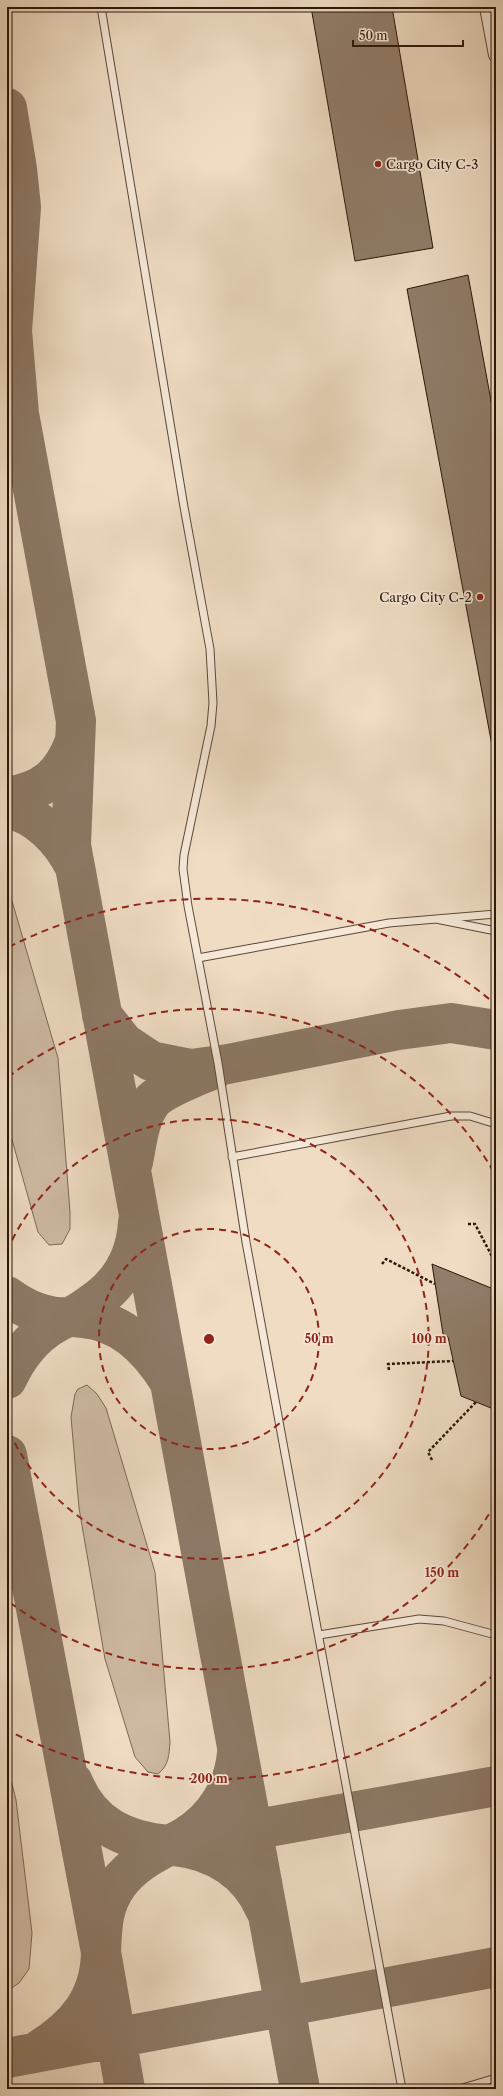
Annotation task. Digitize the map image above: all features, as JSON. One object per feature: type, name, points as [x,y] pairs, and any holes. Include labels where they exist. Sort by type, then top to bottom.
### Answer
[{"type":"street","points":[[487,7],[496,55]]},
{"type":"lane","points":[[101,7],[184,507],[210,649],[213,703],[211,726],[186,838],[183,870],[218,1063],[247,1250],[402,2089]]},
{"type":"lane","points":[[198,958],[389,923],[496,914]]},
{"type":"lane","points":[[436,919],[496,931]]},
{"type":"lane","points":[[232,1157],[451,1116],[470,1116],[496,1124]]},
{"type":"lane","points":[[319,1635],[419,1619],[444,1621],[496,1635]]},
{"type":"lane","points":[[459,2089],[496,2078]]},
{"type":"path","points":[[468,1224],[475,1224],[496,1264]]},
{"type":"path","points":[[382,1264],[386,1259],[435,1284]]},
{"type":"path","points":[[492,1289],[496,1276]]},
{"type":"path","points":[[389,1370],[388,1364],[453,1360]]},
{"type":"path","points":[[432,1460],[428,1452],[476,1402]]},
{"type":"shaded area","points":[[7,884],[58,1058],[70,1212],[70,1229],[62,1244],[49,1245],[38,1232],[7,1122]]},
{"type":"shaded area","points":[[87,1385],[97,1394],[106,1408],[155,1572],[170,1742],[169,1755],[166,1763],[162,1771],[158,1774],[148,1772],[135,1757],[105,1659],[79,1508],[71,1417],[75,1394],[78,1389]]},
{"type":"shaded area","points":[[7,1764],[16,1800],[32,1933],[29,1969],[19,1983],[7,1991]]},
{"type":"building","name":"Cargo City C-3","points":[[311,7],[392,7],[433,248],[355,261]]},
{"type":"building","name":"Cargo City C-2","points":[[468,275],[496,428],[496,767],[407,289]]},
{"type":"building","points":[[432,1264],[496,1290],[496,1410],[461,1396],[448,1337],[443,1334]]},
{"type":"taxiway","points":[[7,108],[17,169],[21,207],[12,331],[19,414],[76,721],[71,845],[300,2089]]},
{"type":"taxiway","points":[[7,797],[31,791],[50,780],[58,773],[64,764],[75,741]]},
{"type":"taxiway","points":[[7,808],[18,811],[38,822],[56,838],[75,867]]},
{"type":"taxiway","points":[[102,1015],[124,1043],[151,1061],[191,1069],[228,1064],[399,1030],[451,1023],[496,1030]]},
{"type":"taxiway","points":[[133,1162],[141,1122],[152,1101],[173,1087],[215,1069]]},
{"type":"taxiway","points":[[7,1296],[20,1305],[35,1312],[59,1317],[67,1317],[76,1314],[110,1288],[125,1269],[134,1247],[138,1222]]},
{"type":"taxiway","points":[[7,1379],[21,1354],[32,1341],[54,1324],[71,1317],[97,1320],[122,1331],[144,1348],[169,1381]]},
{"type":"taxiway","points":[[7,1455],[101,1952],[125,2089]]},
{"type":"taxiway","points":[[39,2050],[64,2032],[84,2010],[91,1998],[100,1969],[104,1917],[109,1900],[118,1884],[133,1868],[196,1830],[214,1812],[232,1778],[237,1753]]},
{"type":"taxiway","points":[[73,1782],[80,1797],[89,1809],[99,1820],[111,1828],[138,1840],[169,1845],[496,1786]]},
{"type":"taxiway","points":[[175,1846],[204,1852],[229,1865],[250,1884],[265,1909]]},
{"type":"taxiway","points":[[7,2058],[496,1967]]},
{"type":"place","name":"Cargo City C-3","points":[[378,164]]},
{"type":"place","name":"Cargo City C-2","points":[[480,597]]}]
